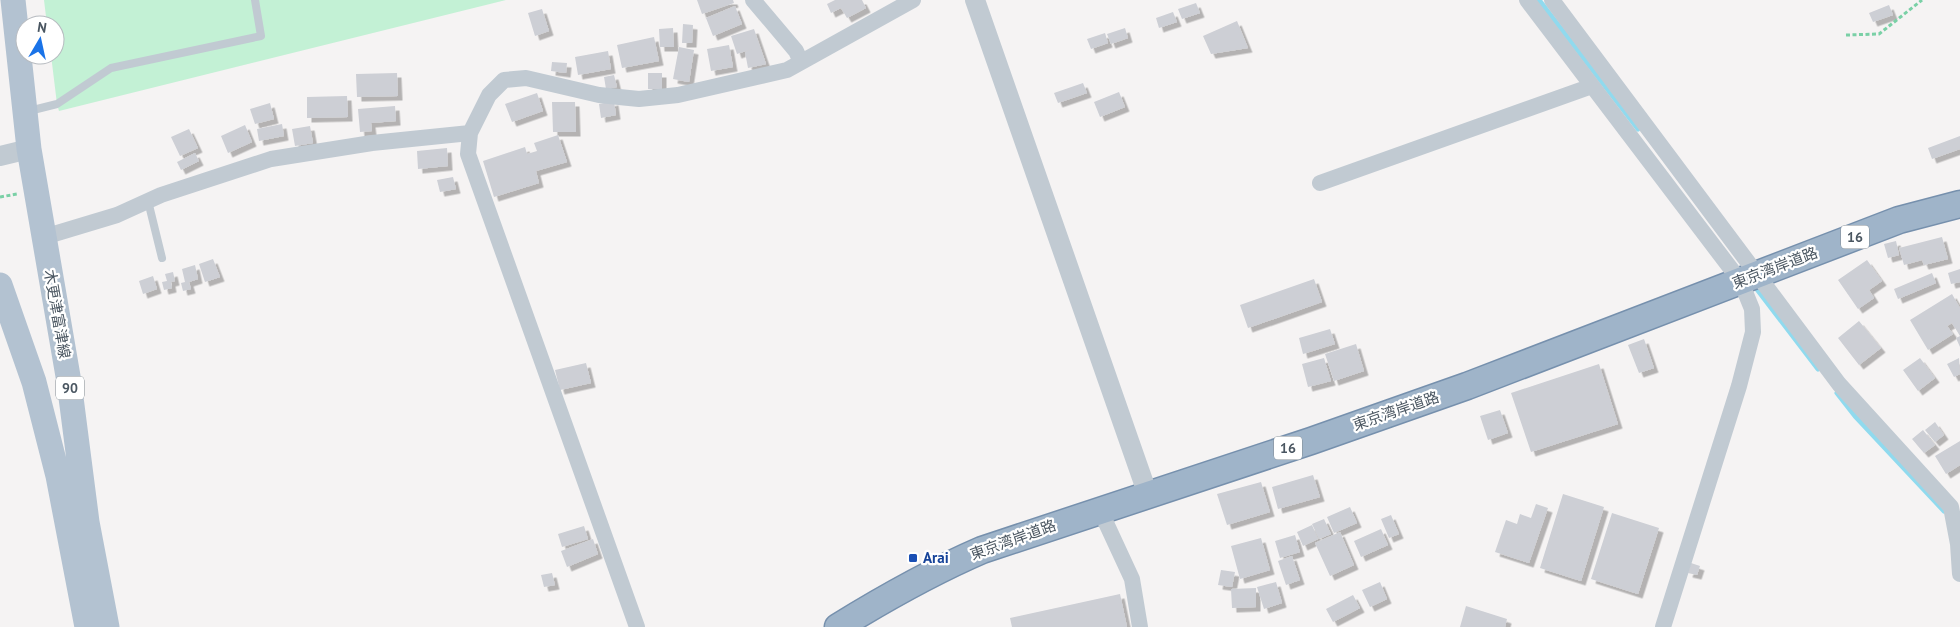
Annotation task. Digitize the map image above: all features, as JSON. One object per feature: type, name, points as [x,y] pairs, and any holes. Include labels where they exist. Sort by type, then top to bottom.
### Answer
[{"type":"highway","name":"東京湾岸道路","points":[[838,627],[900,589],[982,550],[1311,441],[1467,386],[1899,220],[1960,204]]},
{"type":"main road","name":"木更津富津線","points":[[13,0],[29,149],[69,382],[87,522],[106,627]]},
{"type":"main road","name":"90","points":[[0,284],[34,382],[58,476],[87,627]]},
{"type":"street","points":[[753,0],[796,51],[800,62]]},
{"type":"street","points":[[637,627],[468,154],[470,133],[489,95],[504,80],[526,78],[599,94],[639,99],[678,95],[787,70],[913,0]]},
{"type":"street","points":[[975,0],[1148,495]]},
{"type":"street","points":[[1527,0],[1592,86],[1749,278],[1839,384],[1951,507],[1958,544],[1960,574]]},
{"type":"street","points":[[1552,0],[1749,278],[1753,332],[1739,386],[1663,627]]},
{"type":"street","points":[[1320,183],[1592,86]]},
{"type":"street","points":[[44,237],[117,215],[148,201],[218,175],[271,159],[372,143],[470,133]]},
{"type":"street","points":[[0,156],[29,149]]},
{"type":"street","points":[[1100,510],[1132,579],[1140,627]]},
{"type":"lane","points":[[25,112],[57,104],[111,68],[261,36],[255,0]]},
{"type":"lane","points":[[148,201],[162,258]]},
{"type":"path","points":[[1846,35],[1880,34],[1922,0]]},
{"type":"path","points":[[0,197],[18,194]]},
{"type":"green space","points":[[44,0],[506,0],[59,111],[52,65],[65,65],[65,15],[46,15]]},
{"type":"building","points":[[697,0],[733,0],[734,3],[702,14]]},
{"type":"building","points":[[835,0],[862,0],[866,8],[847,18],[841,8],[831,13],[827,4]]},
{"type":"building","points":[[1196,3],[1200,13],[1182,19],[1178,9]]},
{"type":"building","points":[[1889,5],[1893,15],[1873,22],[1869,13]]},
{"type":"building","points":[[735,6],[742,24],[713,36],[706,18]]},
{"type":"building","points":[[542,9],[549,31],[535,36],[528,13]]},
{"type":"building","points":[[1173,12],[1177,22],[1159,28],[1156,18]]},
{"type":"building","points":[[1237,21],[1248,48],[1211,54],[1203,36]]},
{"type":"building","points":[[683,24],[693,25],[692,43],[682,43]]},
{"type":"building","points":[[673,28],[674,47],[660,47],[659,29]]},
{"type":"building","points":[[1125,28],[1128,38],[1111,44],[1107,34]]},
{"type":"building","points":[[754,29],[766,64],[748,68],[745,52],[752,49],[737,54],[731,36]]},
{"type":"building","points":[[1105,33],[1108,43],[1091,49],[1087,39]]},
{"type":"building","points":[[654,37],[659,61],[622,68],[617,45]]},
{"type":"building","points":[[729,45],[733,67],[711,71],[707,49]]},
{"type":"building","points":[[679,47],[694,50],[689,82],[673,79]]},
{"type":"building","points":[[608,51],[611,69],[578,75],[575,57]]},
{"type":"building","points":[[552,62],[567,63],[566,73],[551,71]]},
{"type":"building","points":[[397,73],[398,96],[357,97],[356,74]]},
{"type":"building","points":[[648,73],[662,73],[662,89],[648,89]]},
{"type":"building","points":[[614,75],[617,87],[606,89],[604,77]]},
{"type":"building","points":[[1083,83],[1087,93],[1058,103],[1054,93]]},
{"type":"building","points":[[1119,92],[1125,107],[1100,117],[1094,102]]},
{"type":"building","points":[[537,93],[543,111],[512,122],[505,104]]},
{"type":"building","points":[[347,96],[348,117],[307,118],[307,97]]},
{"type":"building","points":[[614,101],[616,115],[601,118],[599,104]]},
{"type":"building","points":[[552,102],[575,102],[576,132],[553,132]]},
{"type":"building","points":[[270,103],[274,119],[255,124],[250,109]]},
{"type":"building","points":[[395,106],[396,121],[371,123],[372,131],[360,132],[358,109]]},
{"type":"building","points":[[282,124],[284,136],[259,141],[257,129]]},
{"type":"building","points":[[245,125],[252,142],[228,153],[221,136]]},
{"type":"building","points":[[310,126],[313,143],[295,146],[292,129]]},
{"type":"building","points":[[189,129],[198,148],[180,156],[171,137]]},
{"type":"building","points":[[558,135],[567,162],[536,171],[539,183],[494,197],[483,161],[525,147],[527,154],[537,151],[534,143]]},
{"type":"building","points":[[1960,136],[1960,149],[1932,159],[1928,148]]},
{"type":"building","points":[[447,148],[448,166],[418,169],[417,151]]},
{"type":"building","points":[[195,153],[199,161],[181,170],[177,162]]},
{"type":"building","points":[[453,177],[456,189],[440,192],[437,180]]},
{"type":"building","points":[[1942,237],[1948,259],[1924,265],[1922,260],[1904,265],[1899,248]]},
{"type":"building","points":[[1896,241],[1899,255],[1888,258],[1884,244]]},
{"type":"building","points":[[213,259],[220,277],[205,282],[199,264]]},
{"type":"building","points":[[1867,260],[1882,281],[1869,290],[1874,298],[1858,309],[1838,280]]},
{"type":"building","points":[[195,265],[198,279],[189,282],[191,289],[183,291],[181,283],[185,282],[182,269]]},
{"type":"building","points":[[1960,269],[1960,282],[1951,284],[1948,273]]},
{"type":"building","points":[[173,272],[175,281],[171,282],[172,288],[164,290],[162,282],[167,281],[165,274]]},
{"type":"building","points":[[1932,273],[1936,283],[1898,299],[1894,289]]},
{"type":"building","points":[[153,276],[157,289],[143,294],[139,281]]},
{"type":"building","points":[[1314,279],[1322,302],[1248,328],[1240,305]]},
{"type":"building","points":[[1952,294],[1960,308],[1960,336],[1952,323],[1947,326],[1953,334],[1928,350],[1910,320]]},
{"type":"building","points":[[1859,321],[1881,348],[1859,365],[1838,338]]},
{"type":"building","points":[[1330,329],[1335,344],[1303,354],[1299,338]]},
{"type":"building","points":[[1960,336],[1960,347],[1956,338]]},
{"type":"building","points":[[1644,339],[1654,368],[1639,373],[1628,345]]},
{"type":"building","points":[[1356,344],[1364,371],[1334,381],[1325,354]]},
{"type":"building","points":[[1324,358],[1331,381],[1308,387],[1302,364]]},
{"type":"building","points":[[1920,358],[1935,378],[1918,391],[1903,370]]},
{"type":"building","points":[[1959,358],[1960,374],[1954,377],[1947,364]]},
{"type":"building","points":[[586,363],[591,383],[560,390],[555,370]]},
{"type":"building","points":[[1599,364],[1618,424],[1531,452],[1511,393]]},
{"type":"building","points":[[1500,410],[1508,433],[1488,440],[1480,416]]},
{"type":"building","points":[[1935,422],[1944,435],[1935,442],[1925,430]]},
{"type":"building","points":[[1923,430],[1935,445],[1924,453],[1912,439]]},
{"type":"building","points":[[1960,441],[1960,465],[1946,474],[1935,456]]},
{"type":"building","points":[[1313,475],[1320,497],[1278,509],[1272,487]]},
{"type":"building","points":[[1261,482],[1270,512],[1227,525],[1217,494]]},
{"type":"building","points":[[1563,494],[1604,507],[1581,581],[1540,568]]},
{"type":"building","points":[[1536,504],[1548,508],[1529,563],[1495,552],[1506,520],[1517,524],[1520,514],[1531,518]]},
{"type":"building","points":[[1350,507],[1357,523],[1334,533],[1327,517]]},
{"type":"building","points":[[1612,513],[1659,528],[1638,594],[1591,579]]},
{"type":"building","points":[[1391,515],[1399,534],[1389,538],[1381,519]]},
{"type":"building","points":[[1324,519],[1331,534],[1319,539],[1312,524]]},
{"type":"building","points":[[1312,525],[1318,539],[1303,546],[1297,532]]},
{"type":"building","points":[[584,526],[588,539],[562,547],[558,534]]},
{"type":"building","points":[[1381,529],[1388,545],[1361,557],[1354,541]]},
{"type":"building","points":[[1340,532],[1354,565],[1330,576],[1315,543]]},
{"type":"building","points":[[1295,535],[1300,552],[1280,558],[1275,541]]},
{"type":"building","points":[[1261,538],[1270,570],[1240,579],[1231,546]]},
{"type":"building","points":[[593,539],[598,554],[567,567],[561,551]]},
{"type":"building","points":[[1292,556],[1300,580],[1286,585],[1278,561]]},
{"type":"building","points":[[1691,563],[1700,566],[1697,575],[1688,573]]},
{"type":"building","points":[[1221,570],[1235,572],[1232,587],[1218,585]]},
{"type":"building","points":[[552,573],[555,585],[544,587],[541,575]]},
{"type":"building","points":[[1276,582],[1282,603],[1264,609],[1257,587]]},
{"type":"building","points":[[1380,582],[1387,599],[1370,607],[1362,590]]},
{"type":"building","points":[[1256,588],[1256,607],[1232,608],[1231,589]]},
{"type":"building","points":[[1120,594],[1127,627],[1012,627],[1010,618]]},
{"type":"building","points":[[1353,595],[1360,608],[1333,622],[1326,609]]},
{"type":"building","points":[[1466,606],[1507,619],[1505,627],[1460,627]]},
{"type":"waterway","points":[[1539,0],[1638,129]]},
{"type":"waterway","points":[[1753,284],[1818,369]]},
{"type":"waterway","points":[[1837,393],[1855,416],[1944,511]]},
{"type":"place","name":"Arai","points":[[913,558]]}]
